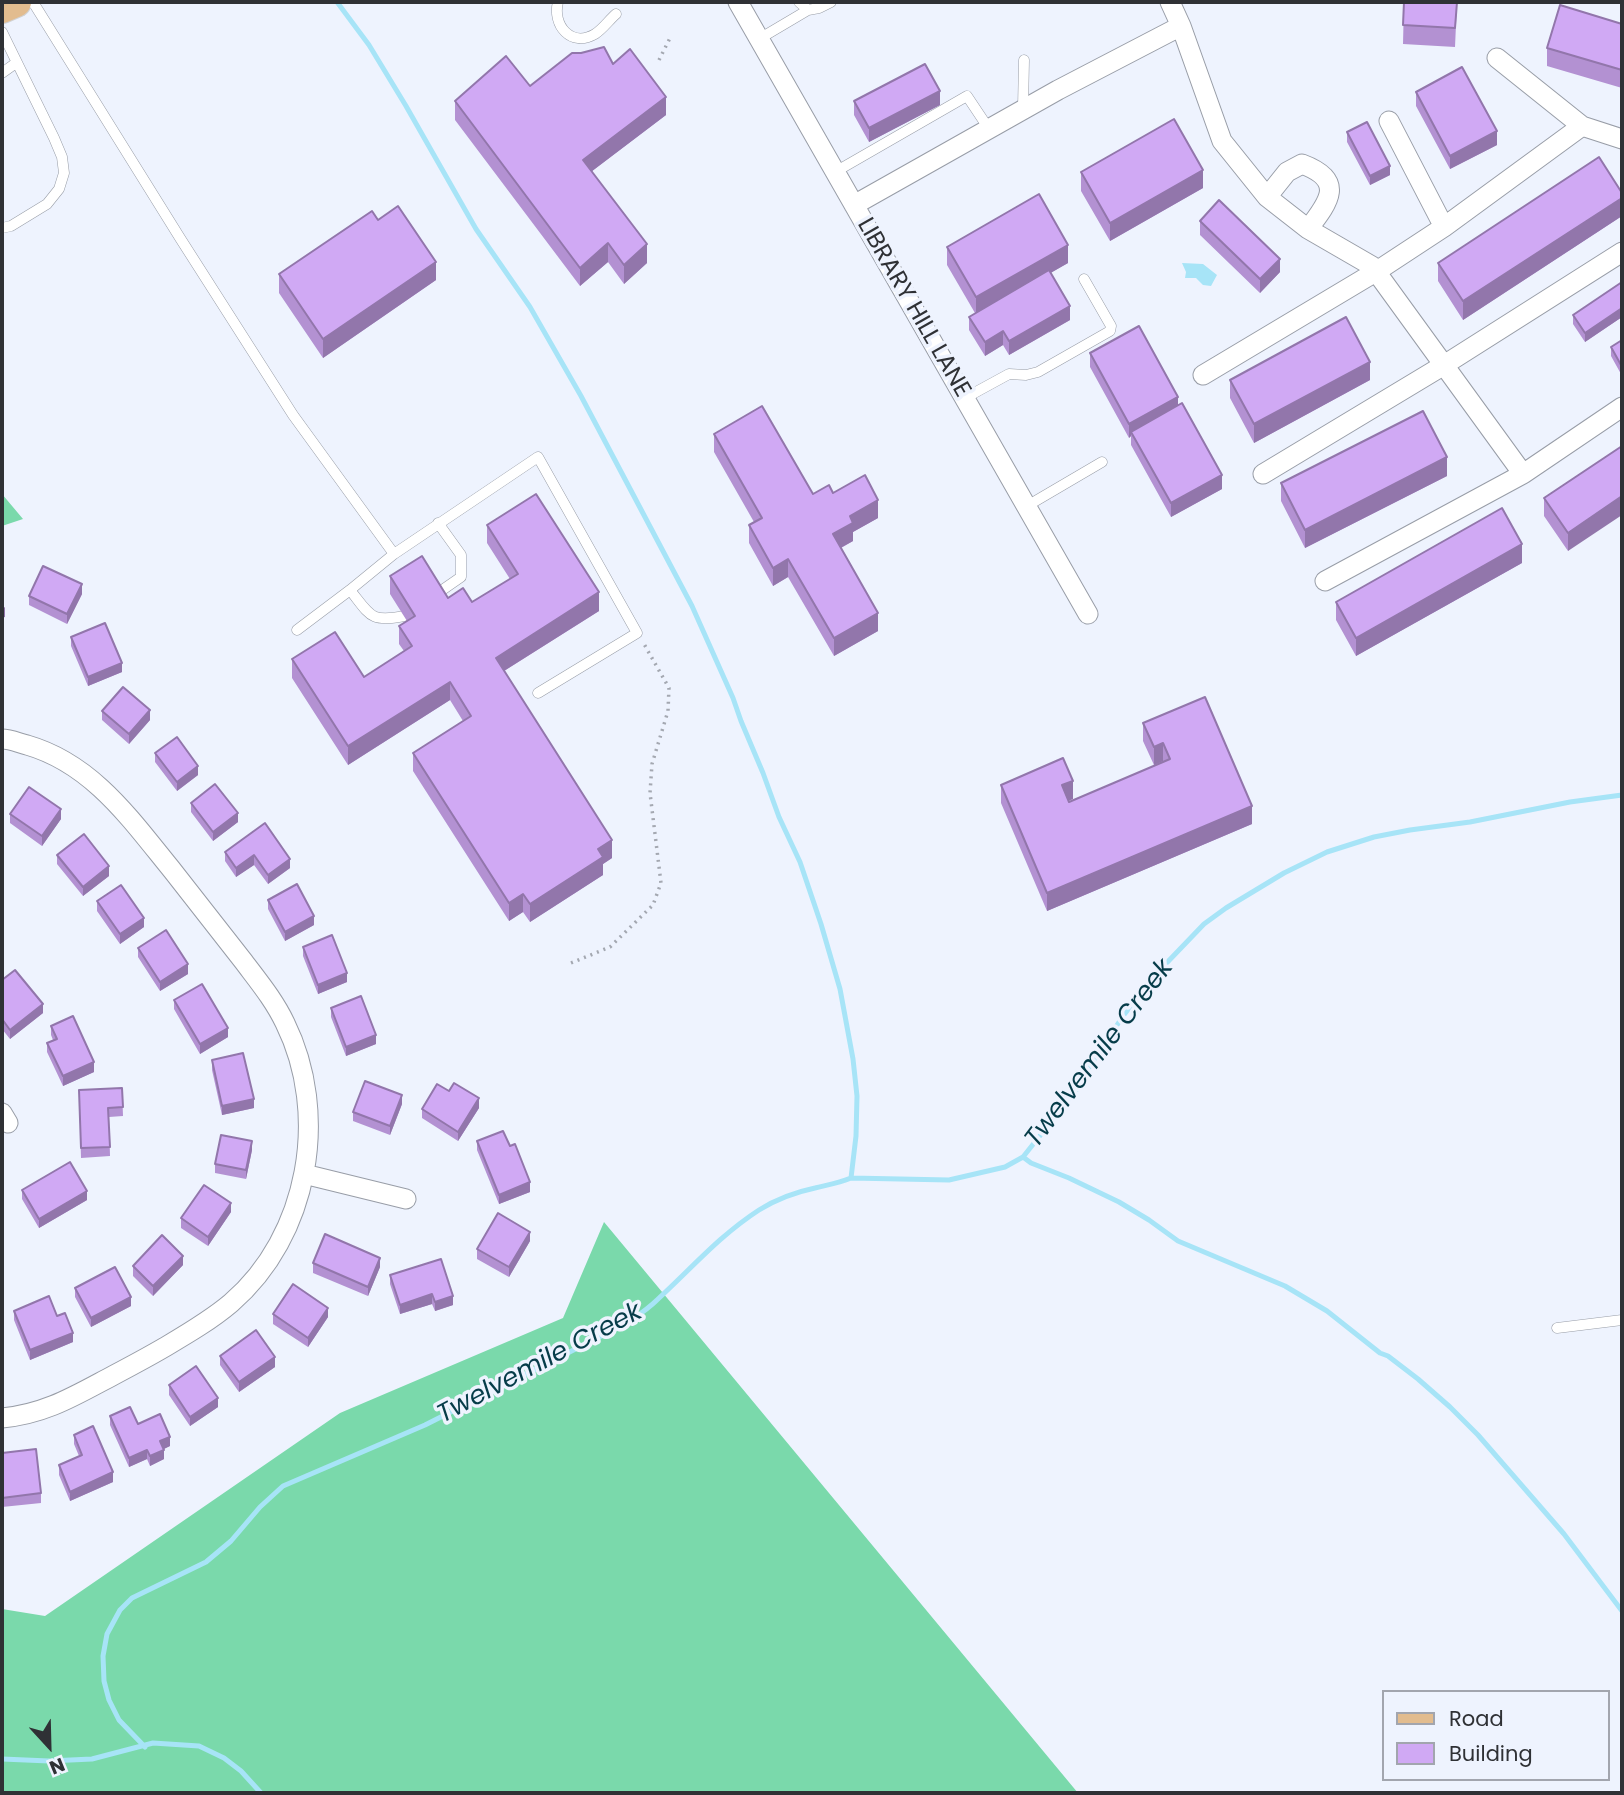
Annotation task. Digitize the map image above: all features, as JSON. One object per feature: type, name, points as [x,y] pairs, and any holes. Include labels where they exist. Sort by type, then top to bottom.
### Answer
[{"type":"main road","points":[[2,8],[16,2]]},
{"type":"street","name":"LIBRARY HILL LANE","points":[[738,2],[1088,614]]},
{"type":"street","points":[[1170,2],[1222,141],[1267,197],[1308,229],[1377,271],[1522,474]]},
{"type":"street","points":[[854,205],[1023,110],[1181,26]]},
{"type":"street","points":[[1496,58],[1581,126],[1622,139]]},
{"type":"street","points":[[1389,121],[1444,227]]},
{"type":"street","points":[[1203,375],[1377,271],[1444,227],[1581,126]]},
{"type":"street","points":[[1267,197],[1287,172],[1302,164],[1326,176],[1330,190],[1324,208],[1308,229]]},
{"type":"street","points":[[1263,474],[1444,365],[1622,252]]},
{"type":"street","points":[[1325,581],[1522,474],[1622,407]]},
{"type":"street","points":[[2,738],[41,749],[61,758],[80,770],[115,800],[216,925],[274,1001],[295,1045],[307,1091],[309,1137],[296,1207],[275,1250],[231,1304],[193,1330],[51,1408],[2,1418]]},
{"type":"street","points":[[304,1174],[406,1199]]},
{"type":"lane","points":[[33,2],[293,415],[394,554]]},
{"type":"lane","points":[[558,2],[558,21],[570,36],[579,38],[597,33],[616,13]]},
{"type":"lane","points":[[799,2],[808,10]]},
{"type":"lane","points":[[759,39],[808,10],[819,9],[831,2]]},
{"type":"lane","points":[[2,32],[54,138],[62,157],[64,173],[59,189],[47,204],[11,226],[2,228]]},
{"type":"lane","points":[[1023,110],[1024,60]]},
{"type":"lane","points":[[2,73],[16,63]]},
{"type":"lane","points":[[835,172],[967,96],[989,129]]},
{"type":"lane","points":[[965,398],[1009,374],[1026,375],[1038,372],[1110,331],[1111,326],[1084,279]]},
{"type":"lane","points":[[297,630],[394,554],[538,457],[638,634],[538,693]]},
{"type":"lane","points":[[1027,506],[1102,462]]},
{"type":"lane","points":[[435,595],[461,577],[461,555],[438,523]]},
{"type":"lane","points":[[350,590],[368,613],[383,620],[404,616]]},
{"type":"lane","points":[[1557,1328],[1622,1320]]},
{"type":"path","points":[[659,60],[670,38]]},
{"type":"path","points":[[571,963],[610,947],[653,905],[661,883],[650,793],[652,764],[668,711],[669,688],[638,634]]},
{"type":"green space","points":[[2,494],[23,519],[2,526]]},
{"type":"green space","points":[[604,1222],[1078,1793],[2,1793],[2,1609],[45,1616],[340,1413],[563,1318]]},
{"type":"water","points":[[1182,263],[1203,264],[1217,275],[1211,286],[1203,285],[1196,278],[1185,278],[1186,272]]},
{"type":"building","points":[[1404,2],[1457,2],[1455,28],[1403,25]]},
{"type":"building","points":[[1560,5],[1622,24],[1622,70],[1547,48]]},
{"type":"building","points":[[604,47],[613,64],[630,49],[666,97],[583,160],[647,244],[624,265],[608,243],[580,268],[455,101],[506,56],[530,86],[572,53]]},
{"type":"building","points":[[925,64],[940,91],[869,128],[854,101]]},
{"type":"building","points":[[1462,67],[1497,131],[1450,156],[1416,92]]},
{"type":"building","points":[[1174,119],[1203,170],[1110,223],[1081,172]]},
{"type":"building","points":[[1367,122],[1390,166],[1370,176],[1347,132]]},
{"type":"building","points":[[1599,157],[1622,193],[1622,198],[1463,301],[1438,263]]},
{"type":"building","points":[[1039,194],[1068,245],[976,297],[947,247]]},
{"type":"building","points":[[1219,200],[1280,259],[1260,279],[1200,221]]},
{"type":"building","points":[[398,206],[436,262],[323,339],[279,274],[372,211],[378,220]]},
{"type":"building","points":[[1049,270],[1070,306],[1009,341],[1003,331],[985,342],[969,317]]},
{"type":"building","points":[[1622,282],[1622,308],[1585,333],[1573,315]]},
{"type":"building","points":[[1346,317],[1370,362],[1254,424],[1230,380]]},
{"type":"building","points":[[1139,326],[1178,397],[1129,424],[1090,353]]},
{"type":"building","points":[[1622,340],[1622,364],[1621,365],[1611,347]]},
{"type":"building","points":[[1182,403],[1222,475],[1171,503],[1131,432]]},
{"type":"building","points":[[762,406],[813,494],[829,485],[833,493],[865,475],[878,500],[850,516],[853,523],[833,534],[878,613],[834,638],[788,559],[773,568],[749,525],[762,518],[714,434]]},
{"type":"building","points":[[1423,411],[1447,457],[1305,530],[1281,483]]},
{"type":"building","points":[[1622,446],[1622,496],[1568,533],[1544,498]]},
{"type":"building","points":[[536,494],[599,592],[496,658],[612,840],[598,849],[603,857],[530,904],[523,894],[509,903],[413,753],[471,716],[450,682],[348,746],[292,659],[335,632],[364,677],[412,646],[399,626],[415,616],[390,576],[422,556],[448,598],[463,588],[472,602],[518,574],[487,525]]},
{"type":"building","points":[[1502,508],[1522,544],[1356,638],[1336,602]]},
{"type":"building","points":[[43,566],[82,584],[67,614],[29,596]]},
{"type":"building","points":[[105,623],[122,663],[88,677],[71,637]]},
{"type":"building","points":[[123,687],[150,710],[129,734],[102,711]]},
{"type":"building","points":[[1205,697],[1252,806],[1047,893],[1001,785],[1063,758],[1073,781],[1062,785],[1069,802],[1170,759],[1163,743],[1154,747],[1143,723]]},
{"type":"building","points":[[177,737],[198,766],[177,782],[155,753]]},
{"type":"building","points":[[215,784],[238,813],[213,832],[191,803]]},
{"type":"building","points":[[29,787],[61,809],[42,836],[10,814]]},
{"type":"building","points":[[265,823],[290,859],[268,875],[254,855],[236,868],[225,852]]},
{"type":"building","points":[[84,834],[109,866],[83,887],[57,855]]},
{"type":"building","points":[[297,884],[314,916],[285,932],[268,900]]},
{"type":"building","points":[[121,885],[144,918],[120,934],[97,901]]},
{"type":"building","points":[[166,930],[188,964],[160,982],[138,948]]},
{"type":"building","points":[[332,935],[347,973],[318,985],[303,947]]},
{"type":"building","points":[[15,970],[43,1004],[10,1030],[2,1019],[2,980]]},
{"type":"building","points":[[202,984],[228,1028],[200,1044],[174,1000]]},
{"type":"building","points":[[361,996],[376,1035],[346,1047],[331,1008]]},
{"type":"building","points":[[73,1016],[94,1062],[63,1076],[47,1043],[57,1039],[51,1026]]},
{"type":"building","points":[[243,1053],[254,1099],[222,1106],[212,1060]]},
{"type":"building","points":[[365,1081],[402,1095],[390,1126],[353,1112]]},
{"type":"building","points":[[454,1083],[479,1098],[458,1132],[422,1109],[437,1084],[449,1091]]},
{"type":"building","points":[[122,1088],[123,1107],[108,1108],[110,1147],[81,1148],[79,1090]]},
{"type":"building","points":[[503,1131],[510,1146],[515,1144],[530,1182],[499,1195],[477,1141]]},
{"type":"building","points":[[221,1135],[252,1141],[246,1170],[215,1164]]},
{"type":"building","points":[[70,1162],[87,1191],[39,1219],[22,1190]]},
{"type":"building","points":[[204,1185],[231,1203],[208,1237],[181,1218]]},
{"type":"building","points":[[498,1213],[530,1232],[509,1267],[477,1249]]},
{"type":"building","points":[[325,1234],[380,1258],[368,1287],[313,1263]]},
{"type":"building","points":[[162,1235],[183,1256],[153,1286],[133,1266]]},
{"type":"building","points":[[441,1259],[453,1296],[435,1302],[432,1294],[400,1305],[390,1275]]},
{"type":"building","points":[[115,1267],[131,1297],[91,1318],[75,1288]]},
{"type":"building","points":[[293,1284],[328,1308],[308,1338],[273,1314]]},
{"type":"building","points":[[49,1296],[57,1316],[65,1313],[73,1333],[30,1350],[14,1311]]},
{"type":"building","points":[[256,1330],[275,1357],[239,1382],[220,1356]]},
{"type":"building","points":[[196,1366],[218,1398],[190,1417],[169,1385]]},
{"type":"building","points":[[130,1407],[138,1424],[160,1414],[170,1437],[160,1441],[164,1450],[150,1456],[147,1450],[129,1458],[110,1416]]},
{"type":"building","points":[[93,1426],[113,1472],[70,1492],[59,1465],[82,1455],[74,1435]]},
{"type":"building","points":[[36,1449],[41,1493],[2,1498],[2,1453]]},
{"type":"waterway","points":[[337,2],[369,45],[476,229],[530,307],[581,396],[692,606],[733,698],[779,817],[800,862],[840,989],[857,1096],[851,1178]]},
{"type":"waterway","name":"Twelvemile Creek","points":[[145,1747],[119,1720],[109,1700],[104,1681],[103,1656],[107,1634],[120,1610],[132,1598],[206,1562],[231,1541],[260,1507],[283,1486],[425,1425],[627,1323],[654,1303],[731,1231],[759,1210],[779,1200],[851,1178],[949,1180],[1005,1167],[1023,1157],[1077,1089],[1123,1016],[1157,973],[1204,924],[1284,873],[1327,852],[1374,837],[1622,795]]},
{"type":"waterway","points":[[1023,1157],[1119,1202],[1178,1241],[1285,1286],[1327,1311],[1380,1353],[1388,1356],[1450,1407],[1478,1435],[1564,1534],[1622,1611]]},
{"type":"waterway","name":"Twelvemile Creek","points":[[2,1759],[92,1759],[153,1743],[199,1746],[224,1758],[241,1771],[261,1793]]}]
